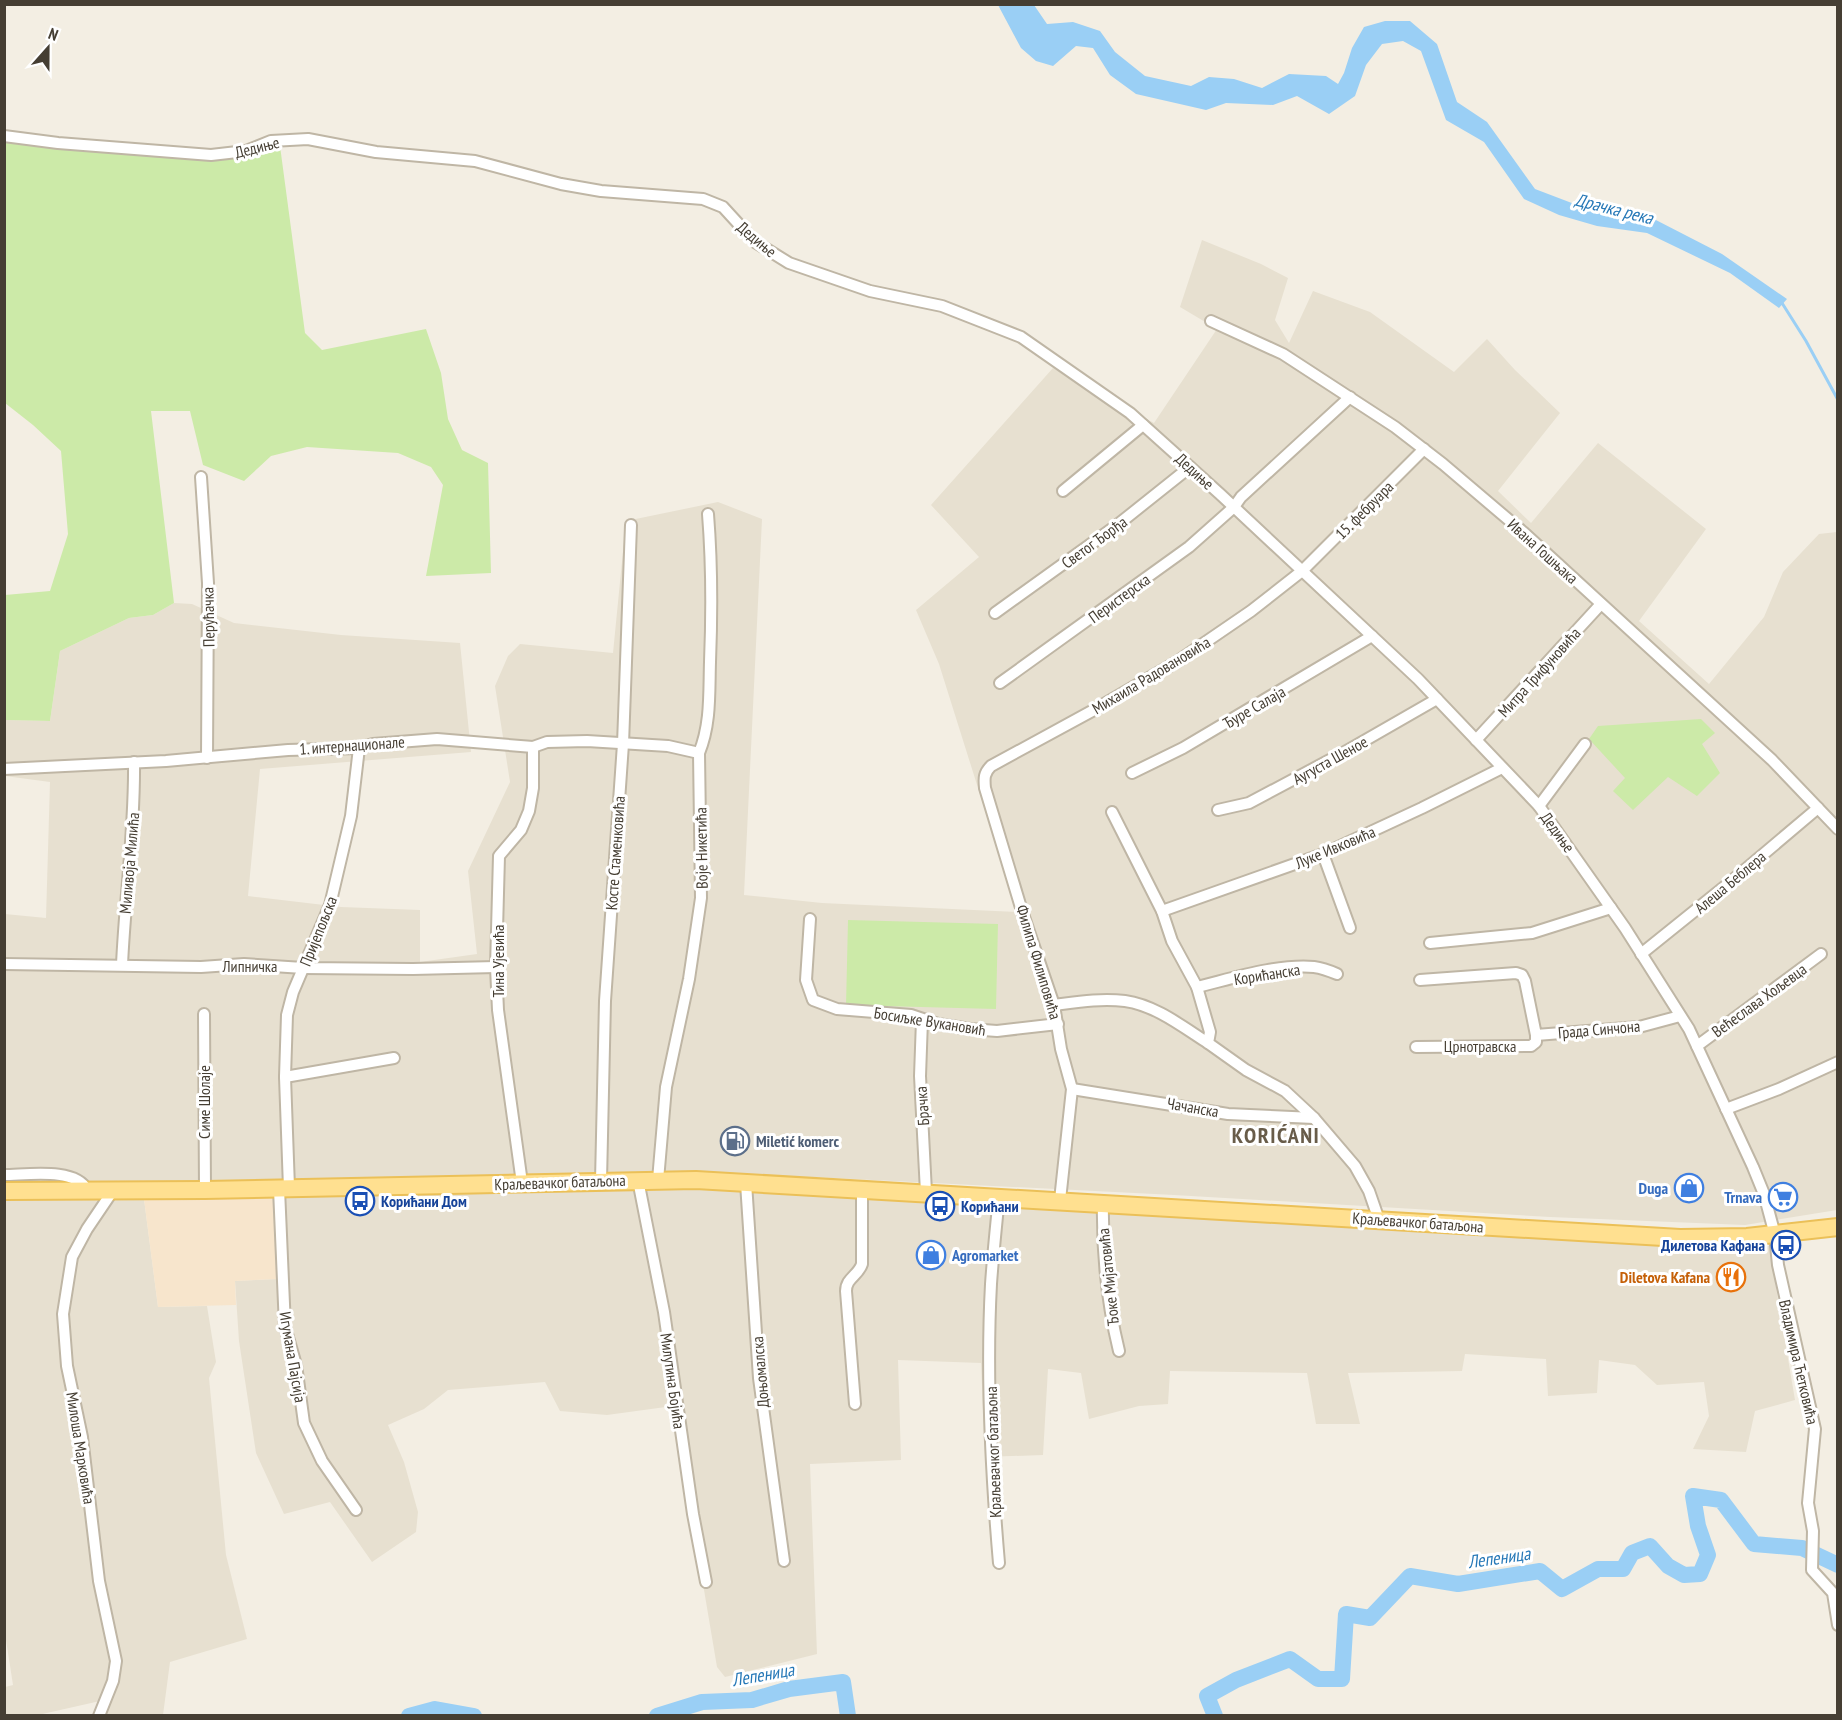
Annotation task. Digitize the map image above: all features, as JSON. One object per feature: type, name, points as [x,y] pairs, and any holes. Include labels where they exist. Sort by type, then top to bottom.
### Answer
[{"type":"main road","name":"Краљевачког батаљона","points":[[4,1191],[205,1190],[658,1180],[926,1192],[1680,1238],[1735,1238],[1838,1227]]},
{"type":"street","name":"Дедиње","points":[[4,136],[58,143],[223,155],[246,151],[271,141],[309,139],[376,152],[475,161],[579,188],[709,201],[723,207],[755,242],[789,263],[870,291],[942,306],[1021,337],[1130,413],[1190,467],[1437,699],[1539,806],[1611,908],[1680,1016],[1726,1109],[1764,1194],[1776,1235]]},
{"type":"street","name":"Ивана Гошњака","points":[[1211,321],[1283,354],[1424,449],[1514,524],[1772,760],[1838,829]]},
{"type":"street","points":[[1234,507],[1241,496],[1350,397]]},
{"type":"street","points":[[1063,491],[1143,425]]},
{"type":"street","name":"15. фебруара","points":[[1302,571],[1424,449]]},
{"type":"street","name":"Светог Ђорђа","points":[[996,614],[1116,526],[1190,467]]},
{"type":"street","name":"Перућачка","points":[[201,477],[208,584],[207,758]]},
{"type":"street","name":"Перистерска","points":[[1000,683],[1189,547],[1234,507]]},
{"type":"street","name":"Воје Никетића","points":[[658,1180],[666,1087],[689,979],[701,898],[699,753],[707,734],[709,715],[712,567],[708,514]]},
{"type":"street","name":"Косте Стаменковића","points":[[601,1181],[605,1001],[623,744],[631,525]]},
{"type":"street","name":"Михаила Радовановића","points":[[991,765],[1092,711],[1178,661],[1251,611],[1302,571]]},
{"type":"street","name":"Митра Трифуновића","points":[[1476,740],[1601,604]]},
{"type":"street","name":"Ђуре Салаја","points":[[1132,773],[1183,748],[1372,636]]},
{"type":"street","name":"Аугуста Шеное","points":[[1218,810],[1249,803],[1437,699]]},
{"type":"street","name":"1. интернационале","points":[[4,769],[207,758],[288,750],[359,748],[373,744],[437,739],[533,747],[547,742],[587,741],[668,746],[699,753]]},
{"type":"street","points":[[1539,806],[1585,744]]},
{"type":"street","name":"Тина Ујевића","points":[[522,1183],[498,1010],[496,968],[499,856],[521,830],[529,811],[533,788],[533,747]]},
{"type":"street","name":"Пријепољска","points":[[284,1188],[287,1016],[303,968],[330,905],[351,816],[359,748]]},
{"type":"street","name":"Миливоја Милића","points":[[122,965],[134,807],[134,762]]},
{"type":"street","name":"Филипа Филиповића","points":[[991,765],[984,778],[985,788],[1022,911],[1054,1005],[1061,1048],[1072,1089],[1060,1200]]},
{"type":"street","name":"Луке Ивковића","points":[[1162,911],[1323,854],[1502,768]]},
{"type":"street","name":"Алеша Беблера","points":[[1641,954],[1818,808]]},
{"type":"street","points":[[1112,812],[1162,911],[1172,940],[1197,987],[1210,1032],[1208,1043]]},
{"type":"street","points":[[1323,854],[1350,928]]},
{"type":"street","points":[[1430,943],[1532,933],[1611,908]]},
{"type":"street","name":"Босиљке Вукановић","points":[[810,919],[806,980],[813,1000],[837,1009],[911,1016],[970,1029],[997,1031],[1058,1024]]},
{"type":"street","name":"Већеслава Хољевца","points":[[1696,1046],[1821,954]]},
{"type":"street","name":"Липничка","points":[[4,964],[201,967],[244,964],[303,968],[496,968]]},
{"type":"street","name":"Корићанска","points":[[1197,987],[1293,967],[1316,967],[1337,974]]},
{"type":"street","name":"Града Синчона","points":[[1420,980],[1516,973],[1522,975],[1536,1035],[1639,1027],[1680,1016]]},
{"type":"street","points":[[1054,1005],[1088,1000],[1126,1001],[1147,1007],[1175,1021],[1246,1070],[1285,1091],[1314,1118],[1355,1166],[1369,1191],[1379,1220]]},
{"type":"street","name":"Симе Шолаје","points":[[204,1014],[205,1190]]},
{"type":"street","name":"Брачка","points":[[922,1020],[920,1076],[926,1192]]},
{"type":"street","name":"Црнотравска","points":[[1416,1047],[1531,1046],[1536,1042],[1536,1035]]},
{"type":"street","points":[[285,1077],[394,1058]]},
{"type":"street","points":[[1726,1109],[1779,1089],[1838,1062]]},
{"type":"street","name":"Чачанска","points":[[1072,1089],[1228,1114],[1314,1118]]},
{"type":"street","points":[[4,1175],[61,1175],[78,1179],[87,1190]]},
{"type":"street","name":"Милутина Бојића","points":[[638,1180],[664,1312],[686,1469],[706,1582]]},
{"type":"street","name":"Доњомалска","points":[[746,1183],[759,1378],[784,1561]]},
{"type":"street","name":"Игумана Пајсија","points":[[284,1188],[285,1327],[296,1365],[304,1423],[322,1461],[356,1510]]},
{"type":"street","name":"Милоша Марковића","points":[[99,1716],[113,1681],[116,1661],[99,1581],[82,1437],[67,1366],[63,1314],[72,1257],[87,1228],[114,1189]]},
{"type":"street","points":[[855,1404],[846,1291],[849,1279],[858,1273],[862,1264],[862,1189]]},
{"type":"street","name":"Краљевачког батаљона","points":[[999,1197],[991,1284],[990,1390],[993,1495],[999,1563]]},
{"type":"street","name":"Ђоке Мијатовића","points":[[1102,1202],[1102,1252],[1112,1322],[1119,1351]]},
{"type":"street","name":"Владимира Ћетковића","points":[[1776,1235],[1776,1255],[1782,1290],[1815,1429],[1808,1503],[1813,1531],[1812,1570],[1833,1593],[1838,1626]]},
{"type":"shaded area","points":[[1202,240],[1261,264],[1288,278],[1275,320],[1289,343],[1313,291],[1370,312],[1454,372],[1487,339],[1515,370],[1560,413],[1498,491],[1531,523],[1598,443],[1706,529],[1639,621],[1709,684],[1764,617],[1783,572],[1819,534],[1837,532],[1837,1210],[1745,1225],[1550,1217],[813,1177],[686,1173],[508,1178],[5,1183],[5,914],[46,918],[50,782],[5,776],[5,720],[50,721],[60,651],[129,618],[153,615],[174,603],[192,604],[234,623],[341,635],[460,643],[471,752],[260,769],[248,896],[341,907],[420,910],[420,962],[477,954],[468,871],[510,782],[495,686],[508,656],[520,644],[613,653],[626,521],[718,502],[762,519],[744,895],[822,903],[1017,912],[939,664],[916,610],[979,557],[931,505],[1053,368],[1154,423],[1217,329],[1180,307]]},
{"type":"shaded area","points":[[562,1189],[718,1190],[972,1200],[1666,1244],[1769,1246],[1795,1400],[1755,1411],[1746,1452],[1693,1449],[1709,1416],[1704,1382],[1657,1385],[1635,1365],[1599,1360],[1597,1393],[1548,1396],[1546,1359],[1465,1354],[1462,1371],[1348,1373],[1360,1424],[1316,1424],[1307,1373],[1170,1371],[1168,1404],[1139,1406],[1089,1419],[1081,1373],[1048,1369],[1043,1455],[985,1457],[981,1363],[898,1360],[901,1460],[810,1464],[817,1654],[725,1677],[717,1667],[673,1406],[607,1415],[560,1411],[545,1382],[448,1390],[424,1409],[388,1425],[404,1462],[418,1512],[416,1532],[372,1562],[330,1502],[284,1514],[256,1453],[239,1341],[235,1281],[278,1279],[273,1196]]},
{"type":"shaded area","points":[[273,1196],[278,1279],[235,1281],[236,1305],[158,1307],[144,1199]]},
{"type":"shaded area","points":[[144,1199],[158,1307],[207,1306],[216,1362],[209,1378],[226,1555],[247,1639],[170,1662],[163,1715],[98,1715],[100,1701],[38,1715],[5,1715],[5,1687],[13,1685],[4,1627],[4,1200]]},
{"type":"green space","points":[[5,139],[88,150],[196,160],[245,158],[280,146],[305,333],[322,350],[426,329],[441,373],[448,419],[462,450],[488,463],[491,573],[426,576],[443,485],[431,467],[398,453],[307,447],[271,456],[244,481],[203,465],[190,411],[151,411],[174,603],[153,615],[129,618],[60,651],[50,721],[5,720],[5,595],[50,591],[68,534],[61,451],[5,403]]},
{"type":"green space","points":[[1701,719],[1715,733],[1702,744],[1720,773],[1697,796],[1668,777],[1633,810],[1613,791],[1625,778],[1589,739],[1598,726]]},
{"type":"green space","points":[[848,920],[998,924],[996,1009],[846,1005]]},
{"type":"water","points":[[998,5],[1034,5],[1047,24],[1073,22],[1100,31],[1115,52],[1145,76],[1191,86],[1209,77],[1234,79],[1262,88],[1289,74],[1326,76],[1338,84],[1352,48],[1364,27],[1385,21],[1410,21],[1437,44],[1457,102],[1487,122],[1535,189],[1577,205],[1609,213],[1652,218],[1722,254],[1787,299],[1779,308],[1730,273],[1647,233],[1597,226],[1559,215],[1524,199],[1484,142],[1446,120],[1421,51],[1403,41],[1382,44],[1366,65],[1355,96],[1329,114],[1297,96],[1273,105],[1226,103],[1206,110],[1136,94],[1110,75],[1093,48],[1076,46],[1053,66],[1036,61],[1021,48]]},
{"type":"waterway","name":"Драчка река","points":[[1782,303],[1838,400]]},
{"type":"waterway","name":"Лепеница","points":[[1215,1716],[1207,1696],[1236,1680],[1290,1659],[1318,1679],[1342,1679],[1346,1614],[1370,1618],[1410,1576],[1458,1584],[1540,1571],[1562,1589],[1598,1569],[1623,1569],[1632,1553],[1650,1546],[1668,1566],[1684,1575],[1700,1574],[1708,1555],[1698,1526],[1693,1496],[1721,1500],[1754,1544],[1802,1548],[1838,1565]]},
{"type":"waterway","name":"Лепеница","points":[[657,1716],[702,1702],[752,1700],[789,1689],[843,1682],[848,1716]]},
{"type":"waterway","name":"Лепеница","points":[[409,1716],[435,1709],[474,1716]]},
{"type":"place","name":"Miletić komerc","points":[[735,1141]]},
{"type":"place","name":"Duga","points":[[1689,1188]]},
{"type":"place","name":"Trnava","points":[[1783,1197]]},
{"type":"place","name":"Корићани Дом","points":[[360,1201]]},
{"type":"place","name":"Корићани","points":[[940,1206]]},
{"type":"place","name":"Дилетова Кафана","points":[[1786,1245]]},
{"type":"place","name":"Agromarket","points":[[931,1255]]},
{"type":"place","name":"Diletova Kafana","points":[[1731,1277]]},
{"type":"district","name":"KORIĆANI","points":[[1276,1135]]}]
